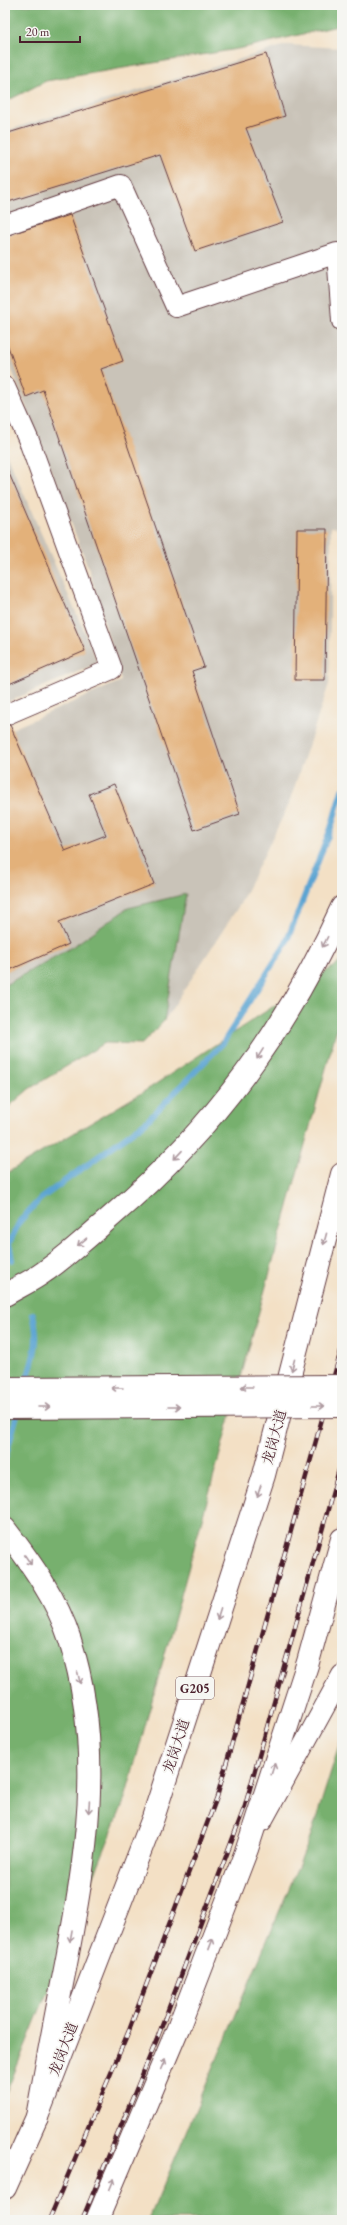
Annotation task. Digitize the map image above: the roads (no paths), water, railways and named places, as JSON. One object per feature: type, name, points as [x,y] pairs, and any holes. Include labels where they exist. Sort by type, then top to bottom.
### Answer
[{"type":"highway","points":[[5,1295],[44,1273],[81,1243],[156,1178],[210,1120],[255,1063],[299,992],[342,907]]},
{"type":"highway","name":"龙岗大道","points":[[5,2188],[37,2117],[153,1818],[257,1498],[342,1174]]},
{"type":"highway","points":[[5,1388],[342,1386]]},
{"type":"highway","points":[[5,1408],[342,1406]]},
{"type":"highway","points":[[5,1529],[50,1594],[70,1640],[85,1702],[91,1780],[86,1850],[37,2117]]},
{"type":"highway","points":[[97,2220],[179,2026],[247,1850],[308,1662],[342,1539]]},
{"type":"street","points":[[5,225],[121,185],[176,307],[337,253],[342,321]]},
{"type":"street","points":[[5,387],[29,441],[112,669],[5,715]]},
{"type":"street","points":[[247,1850],[342,1675]]},
{"type":"waterway","points":[[12,1260],[9,1243],[20,1221],[40,1199],[146,1122],[223,1043],[286,943],[331,828],[342,790]]},
{"type":"waterway","points":[[26,1383],[34,1357],[36,1341],[33,1314]]},
{"type":"waterway","points":[[5,1458],[18,1411]]},
{"type":"railway","points":[[49,2220],[130,2028],[217,1797],[342,1347]]},
{"type":"railway","points":[[82,2220],[157,2039],[245,1806],[342,1459]]}]
